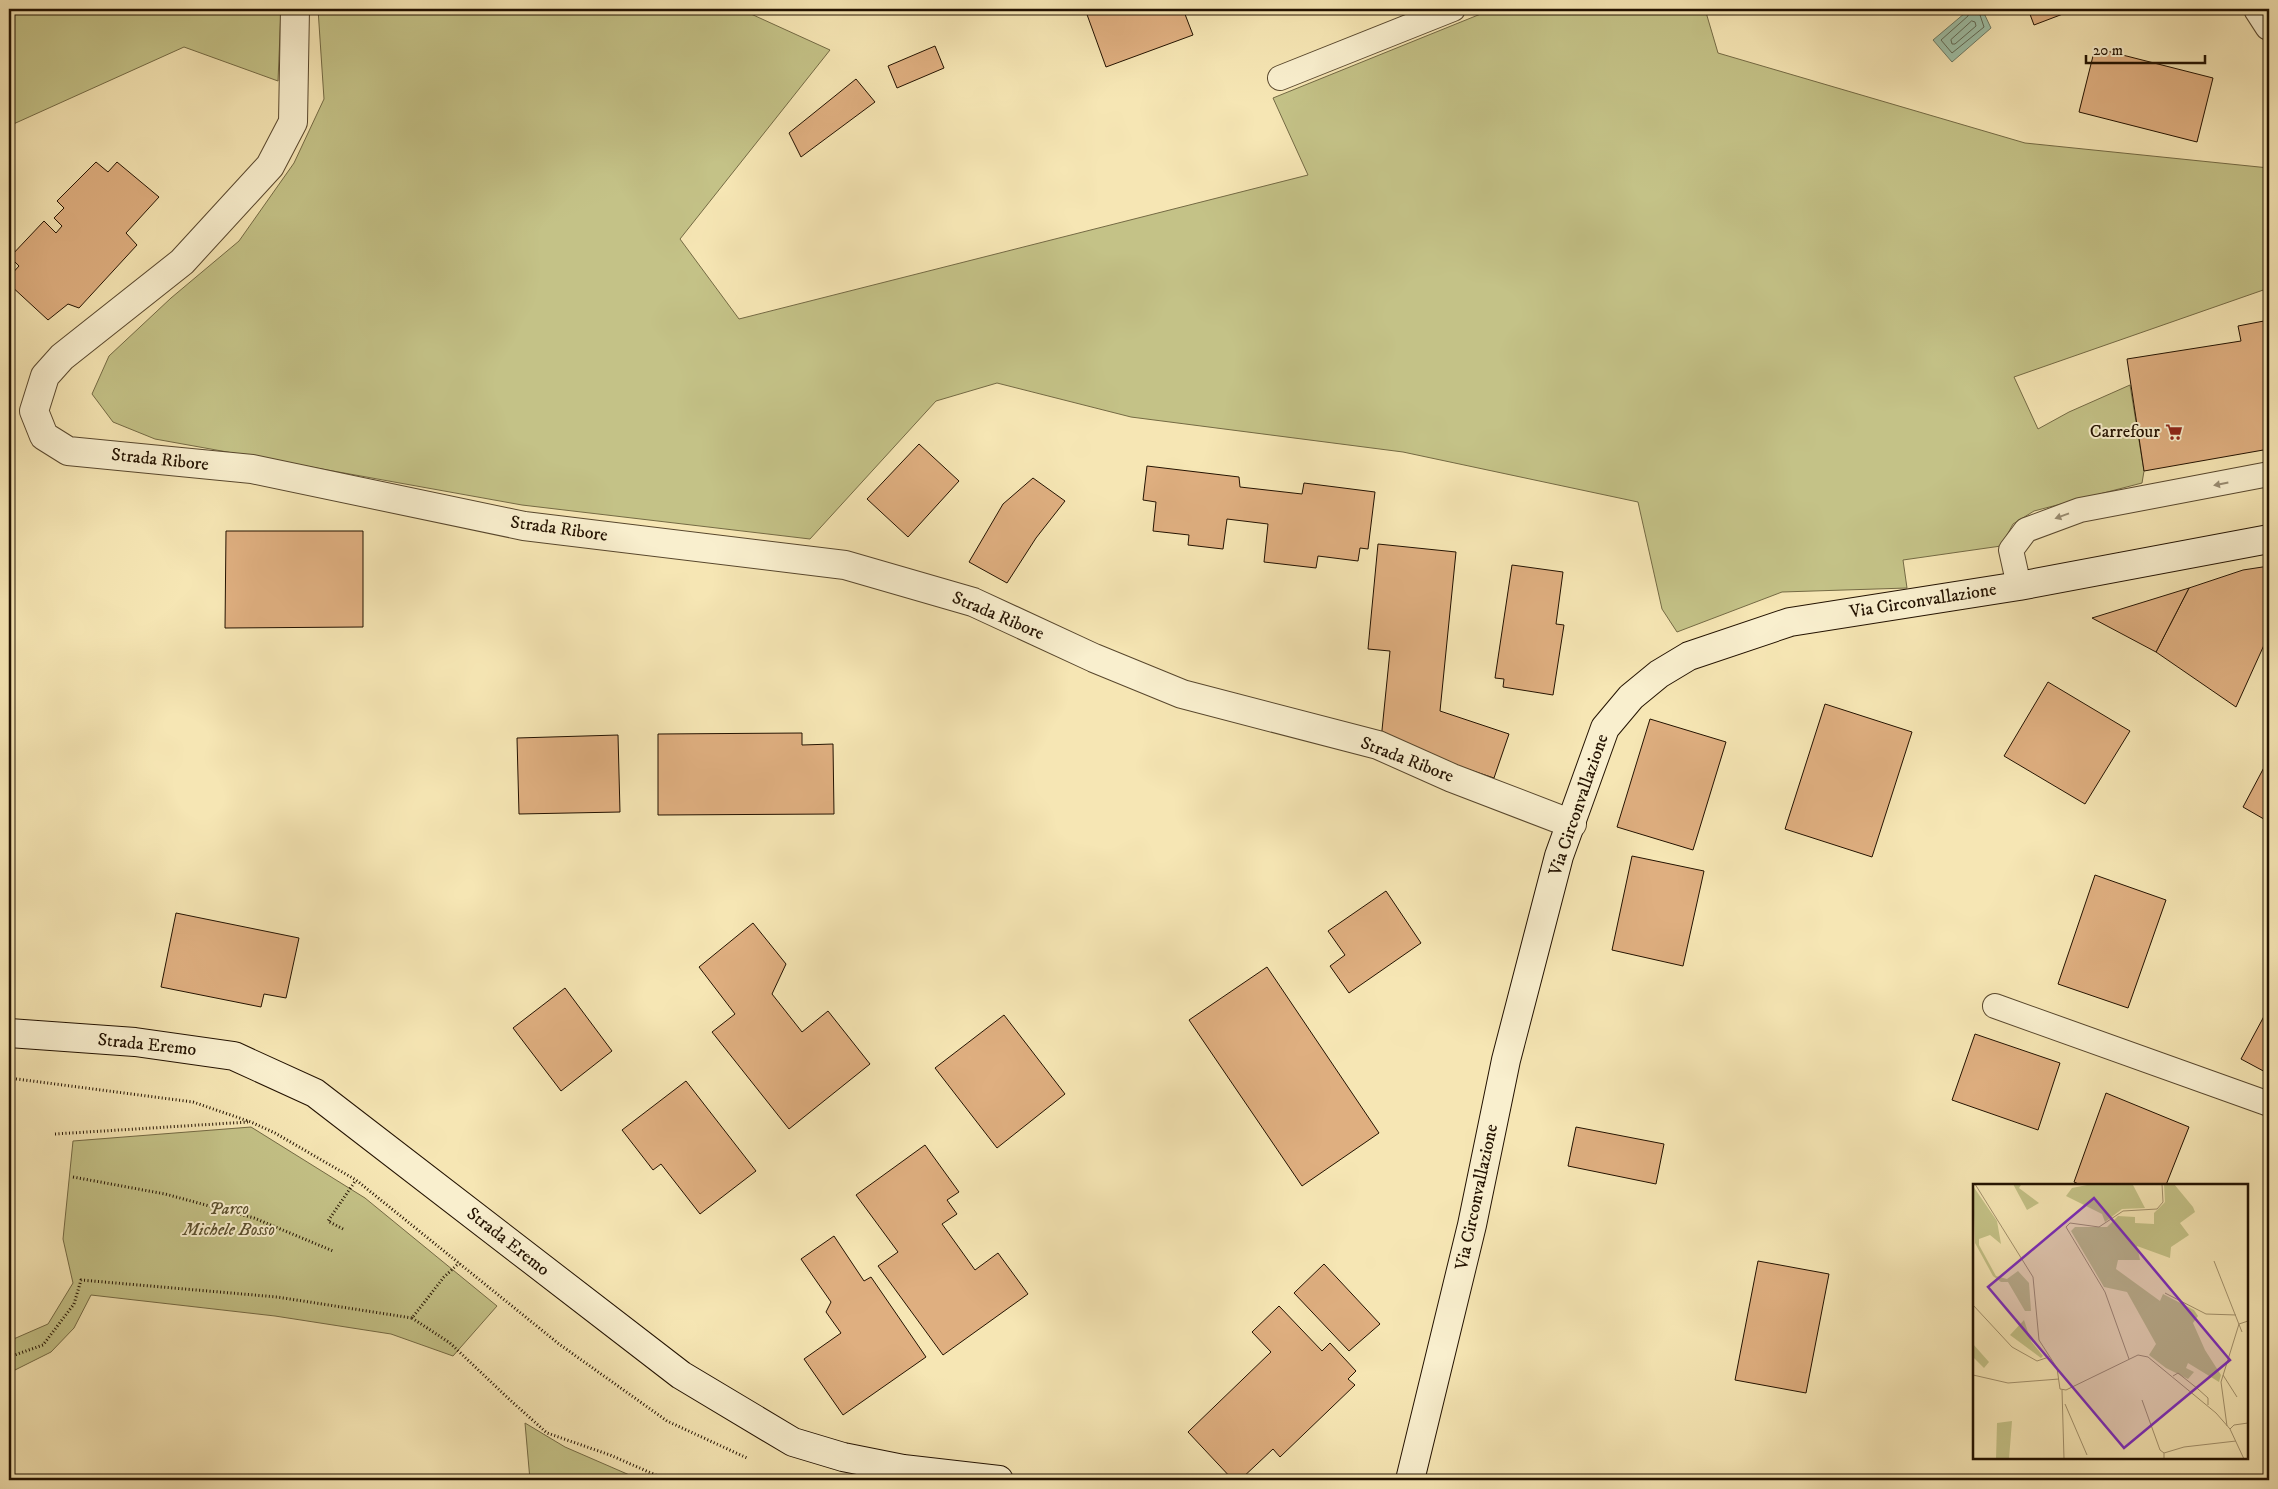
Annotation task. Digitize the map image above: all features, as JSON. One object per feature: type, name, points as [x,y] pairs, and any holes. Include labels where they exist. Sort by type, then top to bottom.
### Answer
[{"type":"main road","name":"Strada Ribore","points":[[295,9],[293,122],[270,166],[182,262],[62,357],[45,376],[34,411],[44,436],[68,451],[252,469],[524,526],[845,565],[973,602],[1094,658],[1182,694],[1378,745],[1452,778],[1572,824]]},
{"type":"main road","points":[[2258,9],[2269,26]]},
{"type":"main road","name":"Via Circonvallazione","points":[[1410,1480],[1472,1225],[1506,1060],[1559,856],[1605,728],[1631,697],[1659,674],[1689,656],[1790,622],[2019,586],[2269,539]]},
{"type":"main road","name":"Strada Eremo","points":[[9,1033],[135,1042],[234,1056],[315,1093],[681,1375],[793,1442],[843,1457],[903,1469],[999,1480]]},
{"type":"lane","points":[[1280,78],[1453,9]]},
{"type":"lane","points":[[2019,586],[2012,550],[2026,530],[2080,510],[2269,474]]},
{"type":"lane","points":[[1995,1006],[2269,1104]]},
{"type":"path","points":[[9,1078],[192,1102],[251,1122],[275,1133],[356,1180],[559,1344],[667,1420],[753,1461]]},
{"type":"path","points":[[55,1134],[251,1122]]},
{"type":"path","points":[[73,1177],[164,1194],[254,1218],[333,1251]]},
{"type":"path","points":[[343,1229],[328,1221],[356,1180]]},
{"type":"path","points":[[412,1318],[444,1277],[459,1263]]},
{"type":"path","points":[[9,1357],[43,1345],[74,1304],[81,1280],[277,1297],[412,1318],[450,1343],[547,1432],[610,1454],[667,1480]]},
{"type":"green space","points":[[9,9],[281,9],[278,81],[184,47],[9,126]]},
{"type":"green space","points":[[318,9],[740,9],[830,50],[680,239],[739,319],[1308,175],[1273,98],[1493,9],[1705,9],[1718,53],[2025,143],[2269,168],[2269,288],[2014,377],[2038,429],[2069,412],[2130,385],[2144,471],[2142,483],[2034,511],[2013,524],[2001,546],[1903,560],[1907,588],[1782,592],[1677,632],[1662,609],[1638,502],[1403,452],[1131,417],[997,383],[936,401],[810,539],[522,505],[155,439],[113,422],[92,394],[109,356],[171,298],[239,241],[294,163],[324,99]]},
{"type":"green space","name":"Parco Michele Bosso","points":[[251,1127],[365,1198],[497,1306],[453,1356],[391,1334],[275,1316],[91,1295],[74,1328],[51,1352],[9,1373],[9,1341],[48,1324],[73,1283],[63,1239],[73,1141]]},
{"type":"green space","points":[[525,1423],[565,1447],[641,1480],[530,1480]]},
{"type":"water","points":[[1964,9],[1982,9],[1991,28],[1952,62],[1933,40],[1965,13]]},
{"type":"building","points":[[1085,9],[1183,9],[1193,35],[1106,67]]},
{"type":"building","points":[[2028,9],[2076,9],[2034,25]]},
{"type":"building","points":[[935,46],[944,68],[897,88],[888,66]]},
{"type":"building","points":[[2095,48],[2213,78],[2197,142],[2079,112]]},
{"type":"building","points":[[856,79],[875,102],[801,157],[789,133]]},
{"type":"building","points":[[96,162],[108,172],[117,162],[159,197],[126,233],[137,245],[79,308],[68,304],[48,320],[9,284],[9,277],[19,266],[10,257],[44,221],[56,233],[62,226],[54,218],[64,208],[57,201]]},
{"type":"building","points":[[2269,320],[2269,449],[2144,471],[2127,359],[2241,341],[2238,326]]},
{"type":"building","points":[[919,444],[959,481],[908,537],[867,499]]},
{"type":"building","points":[[1147,466],[1239,477],[1240,487],[1302,494],[1304,483],[1375,492],[1368,549],[1360,548],[1358,561],[1318,556],[1316,568],[1264,562],[1268,524],[1227,519],[1223,549],[1188,545],[1189,535],[1153,531],[1156,502],[1143,500]]},
{"type":"building","points":[[1033,478],[1065,501],[1036,538],[1007,583],[969,562],[1003,504]]},
{"type":"building","points":[[226,531],[363,531],[363,627],[225,628]]},
{"type":"building","points":[[1378,544],[1456,552],[1440,711],[1509,734],[1494,778],[1381,740],[1390,651],[1368,649]]},
{"type":"building","points":[[1512,565],[1563,572],[1556,624],[1564,625],[1553,695],[1503,687],[1504,679],[1495,678]]},
{"type":"building","points":[[2269,566],[2269,634],[2236,707],[2156,652],[2189,588],[2243,570]]},
{"type":"building","points":[[2189,588],[2156,652],[2092,618]]},
{"type":"building","points":[[2048,682],[2130,731],[2085,804],[2004,756]]},
{"type":"building","points":[[1825,704],[1912,732],[1872,857],[1785,829]]},
{"type":"building","points":[[1650,719],[1726,742],[1693,850],[1617,827]]},
{"type":"building","points":[[802,733],[802,745],[833,744],[834,814],[658,815],[658,734]]},
{"type":"building","points":[[618,735],[620,812],[519,814],[517,738]]},
{"type":"building","points":[[2269,758],[2269,822],[2243,807]]},
{"type":"building","points":[[1632,856],[1704,871],[1683,966],[1612,950]]},
{"type":"building","points":[[2095,875],[2166,900],[2128,1008],[2058,984]]},
{"type":"building","points":[[1386,891],[1421,943],[1349,993],[1330,966],[1345,955],[1328,931]]},
{"type":"building","points":[[176,913],[299,938],[286,998],[264,994],[261,1007],[161,987]]},
{"type":"building","points":[[753,923],[786,964],[772,994],[802,1032],[828,1011],[870,1064],[789,1129],[712,1032],[735,1014],[699,967]]},
{"type":"building","points":[[1267,967],[1379,1133],[1302,1186],[1189,1020]]},
{"type":"building","points":[[565,988],[612,1051],[561,1091],[513,1028]]},
{"type":"building","points":[[2269,1007],[2269,1074],[2241,1059]]},
{"type":"building","points":[[1004,1015],[1065,1094],[997,1148],[935,1068]]},
{"type":"building","points":[[1975,1034],[2060,1063],[2038,1130],[1952,1100]]},
{"type":"building","points":[[686,1081],[756,1171],[700,1214],[661,1164],[653,1170],[622,1130]]},
{"type":"building","points":[[2106,1093],[2189,1127],[2166,1184],[2079,1184],[2074,1182]]},
{"type":"building","points":[[1576,1127],[1664,1144],[1656,1184],[1568,1166]]},
{"type":"building","points":[[925,1145],[959,1192],[947,1200],[957,1214],[942,1224],[975,1270],[998,1253],[1028,1294],[943,1355],[878,1266],[898,1252],[856,1195]]},
{"type":"building","points":[[834,1236],[864,1281],[871,1277],[926,1357],[843,1415],[804,1359],[841,1333],[826,1312],[831,1302],[801,1259]]},
{"type":"building","points":[[1758,1261],[1829,1274],[1806,1393],[1735,1380]]},
{"type":"building","points":[[1324,1264],[1380,1324],[1349,1351],[1294,1293]]},
{"type":"building","points":[[1279,1306],[1322,1351],[1330,1343],[1356,1371],[1348,1379],[1355,1385],[1280,1457],[1273,1449],[1240,1480],[1233,1480],[1188,1432],[1271,1352],[1252,1332]]},
{"type":"place","name":"Carrefour","points":[[2174,432]]}]
